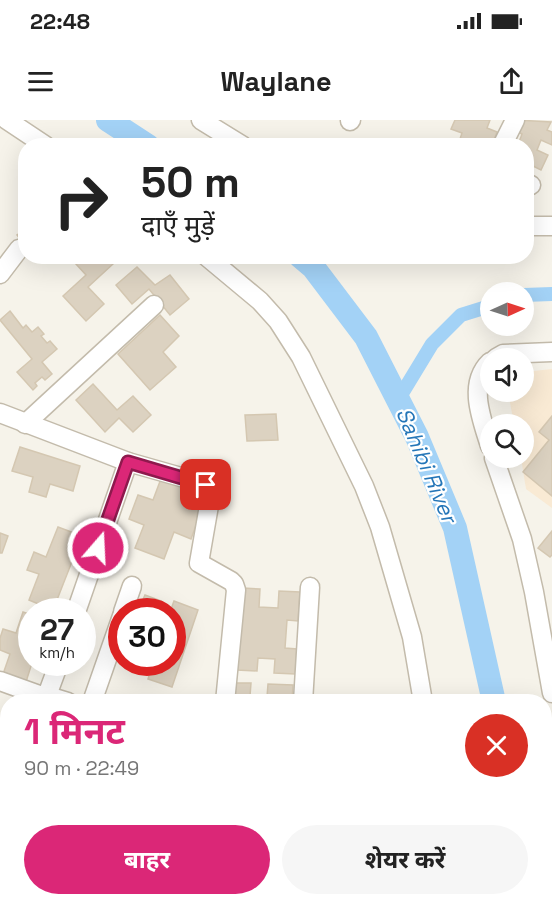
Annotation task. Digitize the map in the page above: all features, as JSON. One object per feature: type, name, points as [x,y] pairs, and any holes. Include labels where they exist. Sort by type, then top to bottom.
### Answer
[{"type":"street","points":[[7,120],[34,138]]},
{"type":"street","points":[[201,120],[230,138]]},
{"type":"street","points":[[506,138],[515,120]]},
{"type":"street","points":[[534,226],[552,226]]},
{"type":"street","points":[[0,273],[18,250]]},
{"type":"street","points":[[216,264],[260,301],[278,321],[301,357],[358,475],[380,527],[412,637],[422,694]]},
{"type":"street","points":[[25,424],[154,305]]},
{"type":"street","points":[[534,353],[552,352]]},
{"type":"street","points":[[480,378],[478,395],[482,414]]},
{"type":"street","points":[[0,413],[128,462],[202,483],[209,489],[211,494],[199,563],[231,581],[236,590],[226,694]]},
{"type":"street","points":[[81,598],[128,462]]},
{"type":"street","points":[[498,468],[522,539],[552,693]]},
{"type":"street","points":[[128,598],[132,586]]},
{"type":"street","points":[[303,694],[310,587]]},
{"type":"street","points":[[95,694],[108,655]]},
{"type":"street","points":[[46,694],[54,676]]},
{"type":"street","points":[[0,681],[36,694]]},
{"type":"shaded area","points":[[552,369],[552,508],[526,489],[523,468],[534,468],[534,414],[512,414],[510,402],[534,402],[534,371]]},
{"type":"building","points":[[455,120],[490,120],[487,128],[497,132],[495,138],[460,138],[462,133],[451,129]]},
{"type":"building","points":[[517,120],[551,122],[547,130],[552,132],[552,145],[541,140],[537,150],[548,155],[541,170],[534,166],[534,138],[521,138],[522,134],[513,130]]},
{"type":"building","points":[[76,264],[113,264],[88,287],[104,304],[86,321],[63,296],[86,275]]},
{"type":"building","points":[[137,267],[155,285],[170,275],[189,299],[170,315],[149,289],[132,304],[116,285]]},
{"type":"building","points":[[10,311],[23,328],[26,325],[32,332],[38,327],[47,343],[50,341],[57,349],[42,362],[52,374],[45,380],[42,377],[35,383],[37,386],[33,390],[17,372],[32,359],[0,320]]},
{"type":"building","points":[[160,315],[179,336],[163,352],[176,367],[150,390],[118,354]]},
{"type":"building","points":[[93,384],[117,410],[133,396],[151,415],[133,432],[119,418],[105,432],[76,400]]},
{"type":"building","points":[[276,414],[278,440],[247,441],[245,415]]},
{"type":"building","points":[[552,416],[552,496],[523,472],[526,468],[534,468],[534,458],[549,440],[539,432]]},
{"type":"building","points":[[20,447],[80,466],[73,491],[50,484],[46,497],[29,492],[33,477],[12,471]]},
{"type":"building","points":[[162,476],[189,486],[183,502],[202,509],[191,539],[174,532],[164,559],[135,548],[144,525],[129,519],[138,495],[153,500]]},
{"type":"building","points":[[58,527],[82,536],[58,598],[30,598],[39,574],[27,570],[34,552],[46,557]]},
{"type":"building","points":[[552,531],[552,555],[550,557],[538,548]]},
{"type":"building","points":[[0,533],[8,536],[2,553],[0,553]]},
{"type":"building","points":[[243,588],[260,589],[259,607],[278,608],[279,591],[300,592],[298,621],[287,620],[285,648],[297,649],[295,674],[274,673],[275,659],[258,658],[257,671],[237,670]]},
{"type":"building","points":[[186,606],[198,610],[186,646]]},
{"type":"building","points":[[18,627],[18,676],[28,676],[25,685],[2,677],[10,654],[0,650],[0,638],[3,629],[16,633]]},
{"type":"building","points":[[149,676],[176,676],[172,687],[148,679]]},
{"type":"building","points":[[234,683],[251,683],[250,694],[233,694]]},
{"type":"building","points":[[268,684],[293,685],[292,694],[267,694]]},
{"type":"waterway","name":"Sahibi River","points":[[108,120],[136,138]]},
{"type":"waterway","name":"Sahibi River","points":[[309,264],[366,337],[417,437],[455,528],[492,694]]},
{"type":"waterway","points":[[534,295],[552,294]]},
{"type":"waterway","points":[[398,400],[432,344],[461,315],[480,309]]},
{"type":"route","points":[[98,548],[128,462],[206,485]]}]
